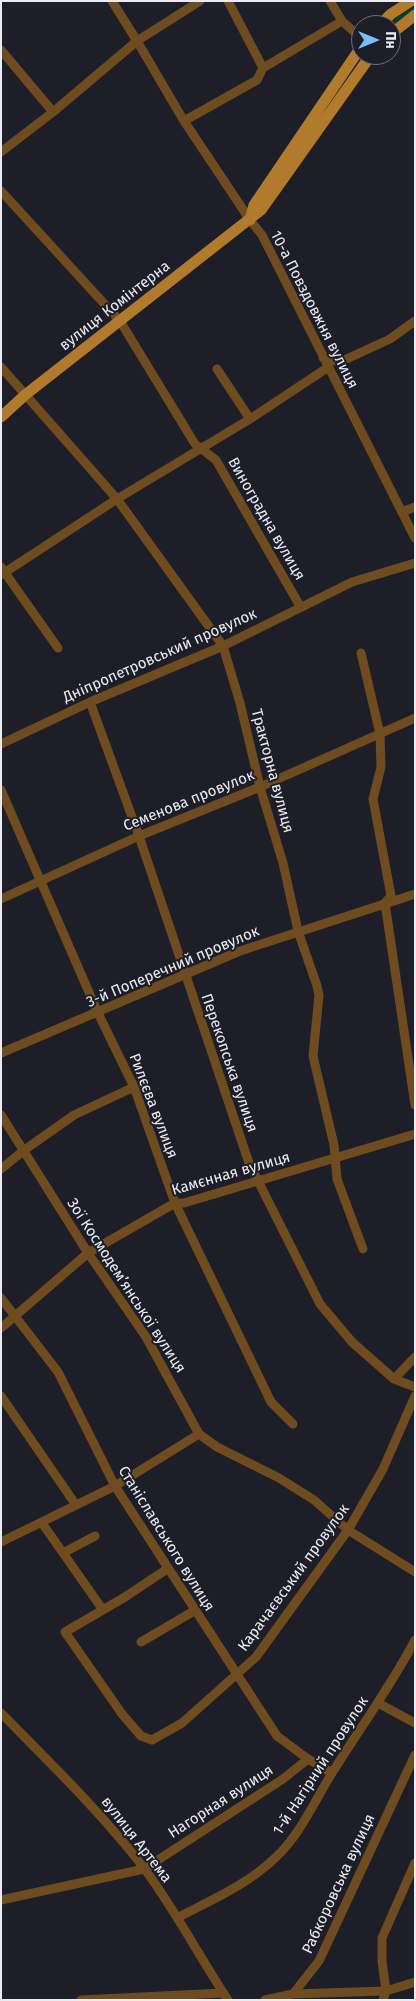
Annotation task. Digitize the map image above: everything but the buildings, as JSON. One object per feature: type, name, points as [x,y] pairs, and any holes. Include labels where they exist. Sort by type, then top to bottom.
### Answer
[{"type":"main road","points":[[390,15],[411,1]]},
{"type":"main road","points":[[401,26],[415,15]]},
{"type":"main road","points":[[250,220],[254,205],[351,62]]},
{"type":"main road","name":"вулиця Комінтерна","points":[[1,417],[25,395],[261,210],[364,65]]},
{"type":"street","name":"10-а Повздовжня вулиця","points":[[112,1],[184,121],[262,235],[327,368],[415,538]]},
{"type":"street","points":[[1,152],[53,112],[137,40],[200,1]]},
{"type":"street","points":[[228,1],[262,68]]},
{"type":"street","points":[[330,1],[342,21],[351,29]]},
{"type":"street","points":[[184,121],[257,80],[262,68],[342,21]]},
{"type":"street","points":[[1,50],[53,112]]},
{"type":"street","name":"Виноградна вулиця","points":[[1,191],[120,321],[195,444],[216,460],[300,606]]},
{"type":"street","points":[[323,358],[340,362],[390,339],[415,321]]},
{"type":"street","name":"Тракторна вулиця","points":[[1,367],[117,499],[223,646],[240,702],[260,787],[283,863],[298,932],[318,995],[313,1056],[336,1158],[338,1179],[363,1249]]},
{"type":"street","points":[[58,648],[3,571],[201,447],[250,420],[327,368]]},
{"type":"street","points":[[217,369],[250,420]]},
{"type":"street","points":[[402,512],[415,507]]},
{"type":"street","name":"Дніпропетровський провулок","points":[[1,744],[90,702],[223,646],[300,606],[352,582],[415,563]]},
{"type":"street","points":[[361,653],[380,734],[381,767],[373,799],[391,896],[385,903],[415,1105]]},
{"type":"street","name":"Перекопська вулиця","points":[[90,702],[139,836],[249,1163],[320,1304],[352,1342],[394,1379],[415,1390]]},
{"type":"street","name":"Семенова провулок","points":[[1,899],[139,836],[260,787],[415,718]]},
{"type":"street","name":"Рилєєва вулиця","points":[[1,790],[98,1013],[134,1087],[175,1203],[271,1402],[293,1424]]},
{"type":"street","name":"3-й Поперечний провулок","points":[[1,1053],[240,951],[415,894]]},
{"type":"street","points":[[1,1169],[23,1150],[74,1115],[134,1087]]},
{"type":"street","name":"Зої Космодем’янської вулиця","points":[[1,1115],[88,1253],[146,1337],[199,1434],[217,1447],[279,1478],[314,1500],[348,1530],[415,1572]]},
{"type":"street","name":"Камєнная вулиця","points":[[1,1328],[88,1253],[175,1203],[184,1203],[415,1134]]},
{"type":"street","name":"Станіславського вулиця","points":[[1,1298],[58,1372],[114,1486],[277,1736],[308,1759],[332,1773]]},
{"type":"street","points":[[394,1379],[415,1357]]},
{"type":"street","name":"Карачаєвський провулок","points":[[102,1610],[64,1632],[122,1714],[141,1736],[152,1740],[182,1723],[256,1657],[348,1530],[383,1469],[415,1390],[415,1376]]},
{"type":"street","points":[[1,1396],[76,1505]]},
{"type":"street","points":[[1,1542],[114,1486],[199,1434]]},
{"type":"street","points":[[42,1523],[102,1610],[167,1569]]},
{"type":"street","points":[[63,1553],[95,1536]]},
{"type":"street","points":[[141,1642],[194,1611]]},
{"type":"street","name":"1-й Нагірний провулок","points":[[177,1918],[250,1879],[276,1858],[298,1831],[415,1640]]},
{"type":"street","points":[[378,1703],[415,1723]]},
{"type":"street","name":"вулиця Артема","points":[[1,1713],[103,1817],[144,1869],[225,1996]]},
{"type":"street","name":"Рабкоровська вулиця","points":[[293,1994],[319,1961],[415,1755]]},
{"type":"street","name":"Нагорная вулиця","points":[[1,1900],[144,1869],[283,1779],[308,1759]]},
{"type":"street","points":[[383,2000],[386,1991],[382,1960],[382,1938],[415,1863]]},
{"type":"street","points":[[265,2000],[293,1994],[386,1991],[415,1982]]},
{"type":"street","points":[[81,2000],[225,1996]]},
{"type":"green space","points":[[415,6],[415,11],[401,19],[400,15]]}]
